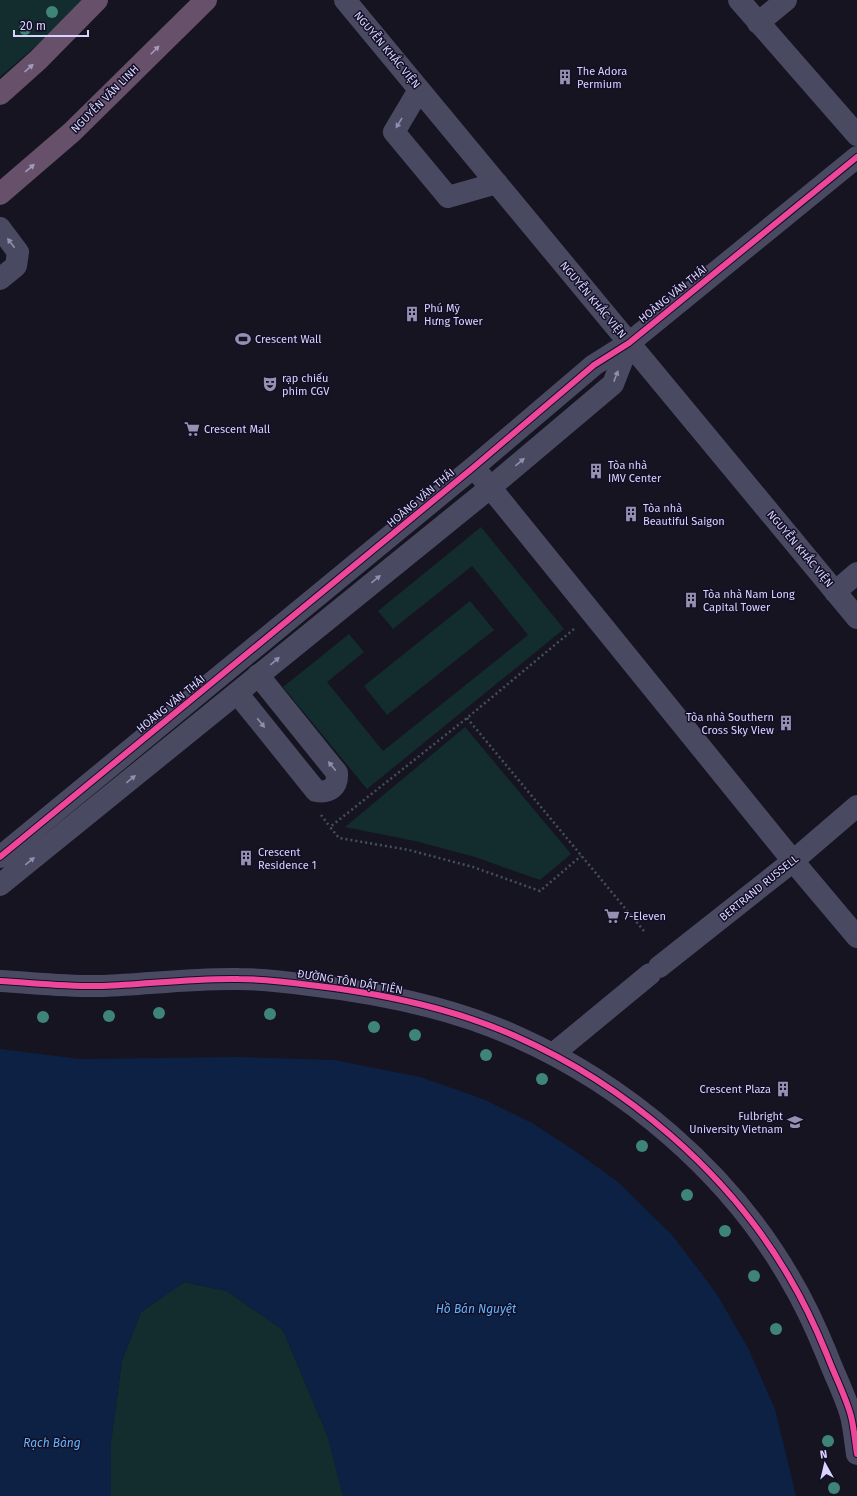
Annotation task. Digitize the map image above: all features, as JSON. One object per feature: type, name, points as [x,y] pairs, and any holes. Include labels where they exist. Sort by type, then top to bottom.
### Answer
[{"type":"highway","points":[[0,94],[38,60],[97,0]]},
{"type":"highway","name":"NGUYỄN VĂN LINH","points":[[0,194],[72,132],[206,0]]},
{"type":"street","name":"NGUYỄN KHẮC VIỆN","points":[[345,0],[857,618]]},
{"type":"street","points":[[739,0],[857,135]]},
{"type":"street","points":[[758,23],[786,0]]},
{"type":"street","points":[[419,90],[394,132],[448,197],[497,183]]},
{"type":"street","name":"HOÀNG VĂN THÁI","points":[[0,857],[474,467],[594,365],[629,343],[857,157]]},
{"type":"street","points":[[0,228],[18,252],[16,266],[0,279]]},
{"type":"street","name":"HOÀNG VĂN THÁI","points":[[0,885],[491,487],[613,384],[629,343]]},
{"type":"street","points":[[474,467],[793,861],[857,937]]},
{"type":"street","points":[[835,592],[857,573]]},
{"type":"street","points":[[332,584],[347,603]]},
{"type":"street","points":[[236,693],[316,791],[324,792],[332,788],[337,781],[337,773],[258,675]]},
{"type":"street","name":"BERTRAND RUSSELL","points":[[553,1054],[793,861],[857,806]]},
{"type":"street","name":"ĐƯỜNG TÔN DẬT TIÊN","points":[[0,980],[54,985],[101,986],[239,979],[308,984],[389,996],[464,1016],[514,1035],[553,1054],[603,1084],[657,1123],[709,1172],[753,1223],[789,1276],[812,1319],[854,1412],[857,1454]]},
{"type":"path","points":[[575,628],[467,718],[330,827],[339,838],[409,850],[473,867],[540,891],[581,856]]},
{"type":"path","points":[[467,718],[644,931]]},
{"type":"green space","points":[[0,0],[85,0],[52,32],[0,77]]},
{"type":"green space","points":[[481,527],[564,629],[367,789],[283,687],[349,634],[364,652],[327,682],[383,751],[528,635],[472,566],[393,629],[378,611]]},
{"type":"green space","points":[[470,601],[494,630],[387,715],[364,686]]},
{"type":"green space","points":[[465,727],[571,854],[540,880],[475,857],[415,841],[345,827]]},
{"type":"green space","points":[[184,1282],[227,1291],[283,1330],[328,1437],[343,1496],[111,1496],[111,1442],[122,1360],[141,1312]]},
{"type":"water","name":"Hồ Bán Nguyệt","points":[[0,1049],[80,1059],[240,1057],[334,1060],[420,1077],[483,1099],[532,1123],[575,1151],[618,1182],[673,1236],[716,1293],[748,1348],[775,1409],[796,1496],[343,1496],[328,1437],[283,1330],[227,1291],[185,1282],[141,1312],[122,1360],[111,1442],[111,1496],[0,1496]]},
{"type":"cycle path","points":[[0,857],[474,467],[594,365],[629,343],[857,157]]},
{"type":"cycle path","points":[[0,981],[103,986],[205,979],[248,979],[336,988],[388,997],[440,1009],[515,1036],[556,1056],[596,1080],[634,1106],[671,1136],[705,1168],[736,1202],[764,1239],[789,1277],[819,1335],[849,1409],[857,1454]]},
{"type":"place","name":"The Adora Permium","points":[[565,77]]},
{"type":"place","name":"Phú Mỹ Hưng Tower","points":[[412,314]]},
{"type":"place","name":"Crescent Wall","points":[[243,339]]},
{"type":"place","name":"rạp chiếu phim CGV","points":[[270,384]]},
{"type":"place","name":"Crescent Mall","points":[[192,429]]},
{"type":"place","name":"Tòa nhà IMV Center","points":[[596,471]]},
{"type":"place","name":"Tòa nhà Beautiful Saigon","points":[[631,514]]},
{"type":"place","name":"Tòa nhà Nam Long Capital Tower","points":[[691,600]]},
{"type":"place","name":"Tòa nhà Southern Cross Sky View","points":[[786,723]]},
{"type":"place","name":"Crescent Residence 1","points":[[246,858]]},
{"type":"place","name":"7-Eleven","points":[[612,916]]},
{"type":"place","name":"Crescent Plaza","points":[[783,1089]]},
{"type":"place","name":"Fulbright University Vietnam","points":[[795,1122]]},
{"type":"water label","name":"Rạch Bàng","points":[[52,1443]]}]
